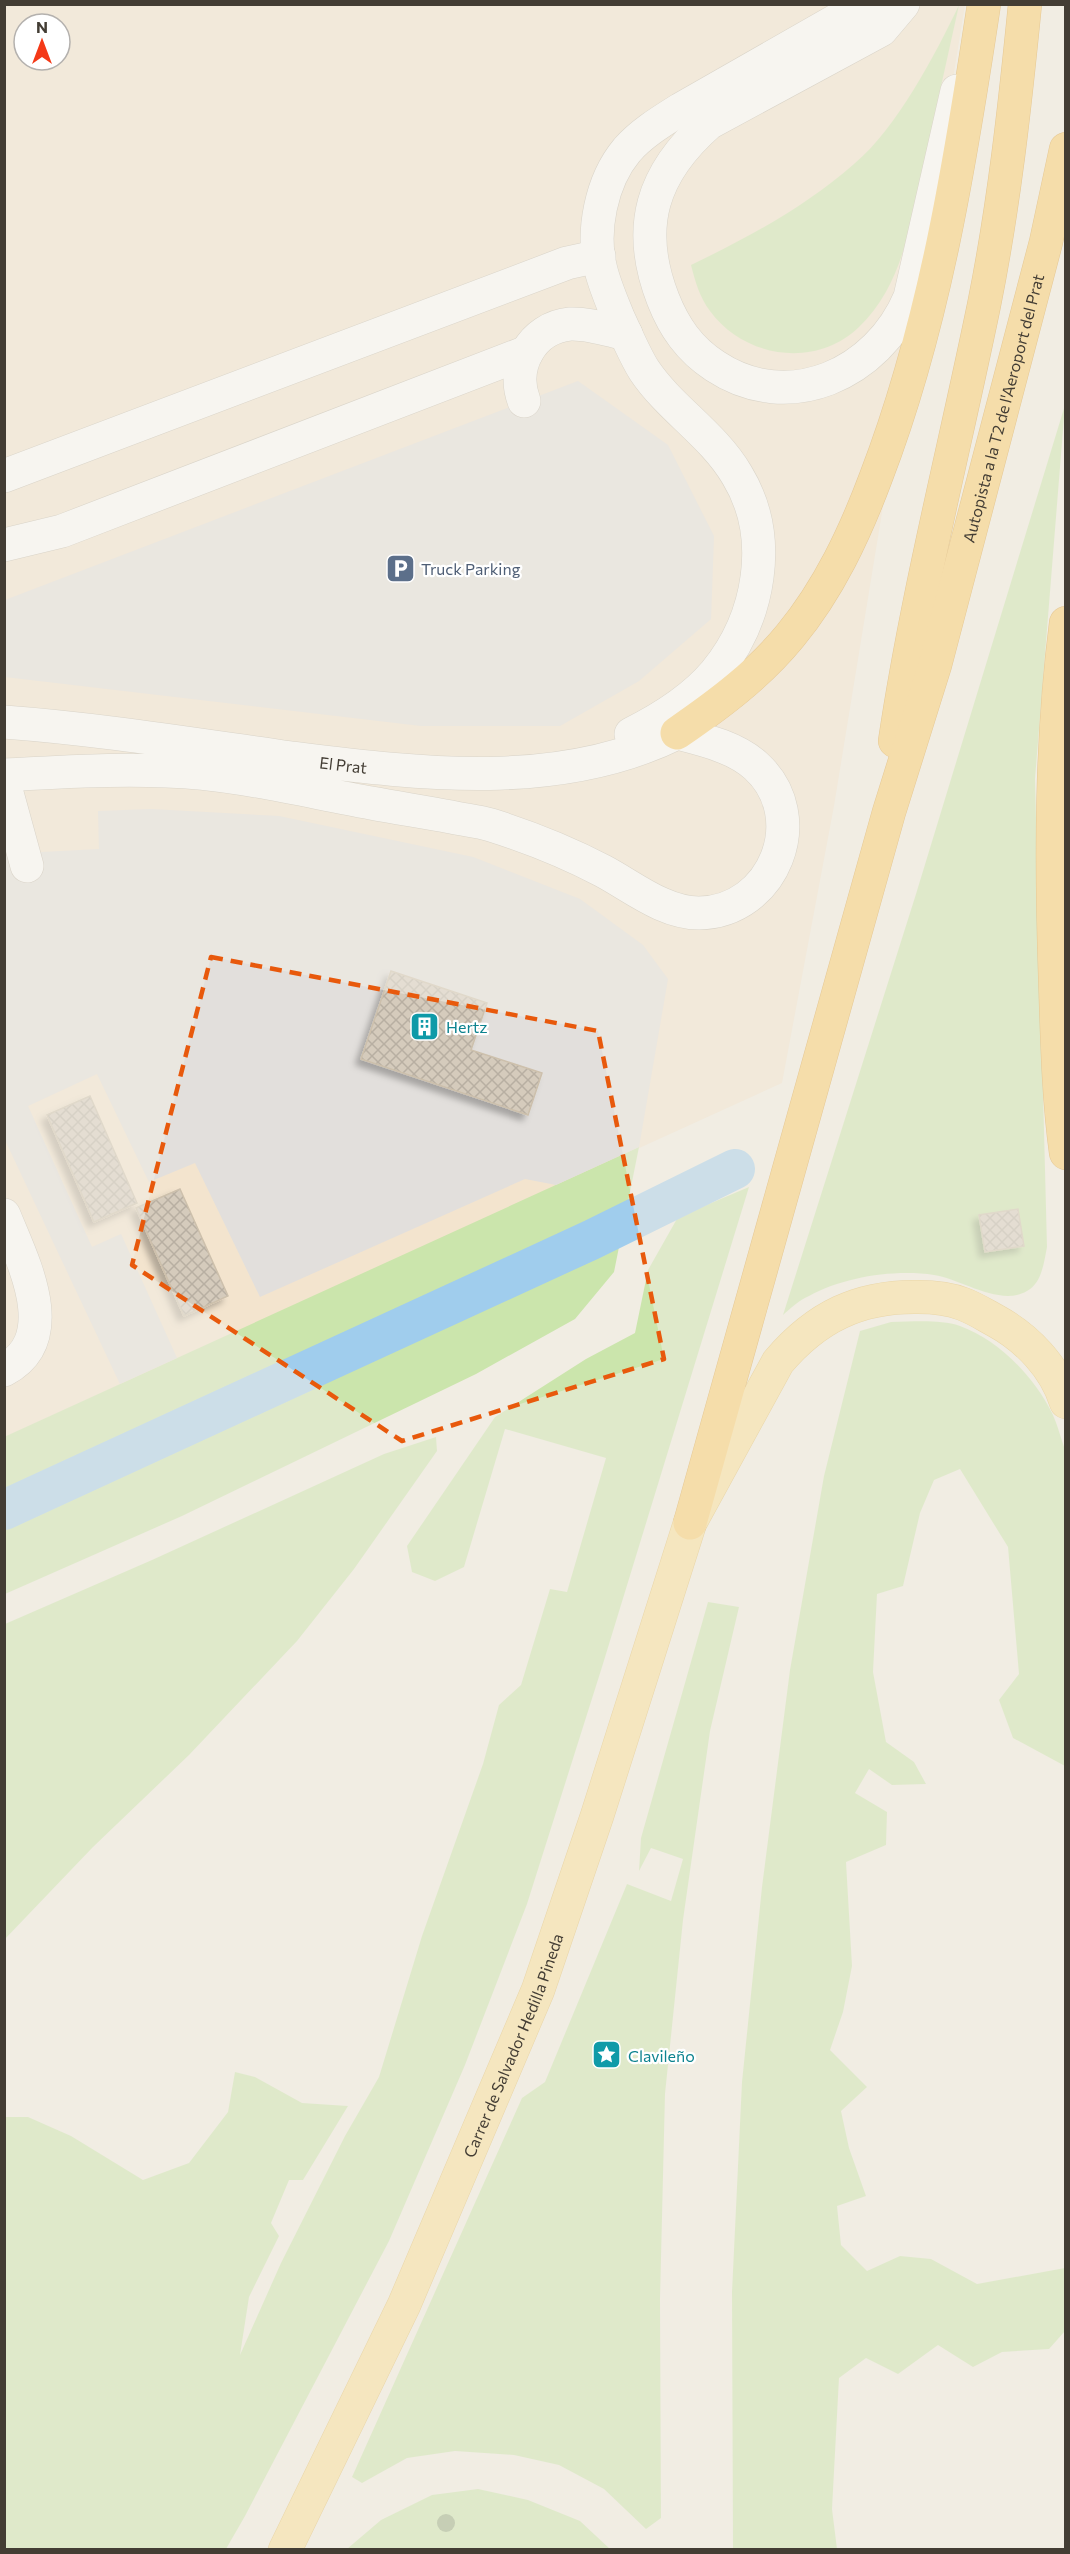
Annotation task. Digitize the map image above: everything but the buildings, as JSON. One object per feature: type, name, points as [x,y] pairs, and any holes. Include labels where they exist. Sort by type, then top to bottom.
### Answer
[{"type":"highway","points":[[677,733],[715,707],[758,671],[791,635],[822,591],[854,535],[888,445],[920,342],[940,256],[984,4]]},
{"type":"highway","points":[[690,1523],[889,813],[893,752],[907,656],[984,304],[1003,198],[1025,4]]},
{"type":"highway","name":"Autopista a la T2 de l'Aeroport del Prat","points":[[889,813],[935,665],[1046,242],[1065,149]]},
{"type":"highway","points":[[1065,622],[1060,663],[1052,893],[1057,1034],[1065,1153]]},
{"type":"main road","name":"Carrer de Salvador Hedilla Pineda","points":[[285,2550],[404,2305],[538,1990],[597,1816],[690,1523],[778,1362],[795,1342],[823,1321],[854,1305],[892,1296],[928,1297],[963,1303],[1016,1332],[1043,1359],[1065,1402]]},
{"type":"main road","points":[[276,2550],[314,2491]]},
{"type":"street","points":[[528,771],[607,746],[645,727],[692,695],[714,674],[732,651],[745,624],[754,596],[759,566],[759,537],[753,507],[738,475],[720,450],[666,397],[644,369],[604,283],[599,256],[598,222],[602,204],[618,162],[652,127],[865,4]]},
{"type":"street","points":[[903,4],[897,14],[881,30],[709,123],[685,147],[662,182],[653,206],[649,231],[649,255],[654,278],[671,320],[684,338],[716,366],[735,376],[776,386],[798,386],[829,379],[858,364],[875,351],[902,317],[910,297],[976,4]]},
{"type":"street","points":[[4,476],[567,263],[599,256]]},
{"type":"street","points":[[4,545],[62,531],[526,352],[545,333],[562,326],[580,324],[626,334]]},
{"type":"street","points":[[524,401],[519,378],[526,352]]},
{"type":"street","name":"El Prat","points":[[4,722],[391,770],[472,774],[528,771],[604,760],[653,745],[677,733]]},
{"type":"street","points":[[4,775],[82,771],[168,771],[244,780],[488,824],[560,850],[603,871],[653,900],[677,910],[697,913],[726,909],[752,895],[766,879],[777,860],[783,832],[779,803],[766,777],[745,758],[704,740],[677,733]]},
{"type":"street","points":[[4,782],[27,866]]},
{"type":"street","points":[[4,1215],[33,1289],[35,1324],[29,1349],[4,1370]]},
{"type":"highlighted area","points":[[211,957],[598,1031],[664,1359],[402,1441],[132,1265]]},
{"type":"shaded area","points":[[4,5],[965,5],[834,806],[782,1083],[5,1437]]},
{"type":"shaded area","name":"Truck Parking","points":[[578,381],[668,445],[714,536],[711,619],[639,681],[560,726],[421,726],[5,677],[5,600]]},
{"type":"shaded area","points":[[151,809],[279,816],[473,857],[580,899],[643,945],[668,979],[639,1147],[556,1185],[525,1179],[260,1297],[195,1163],[149,1182],[97,1074],[28,1106],[92,1247],[121,1234],[177,1358],[120,1384],[5,1140],[4,854],[99,849],[98,811]]},
{"type":"green space","points":[[959,5],[909,231],[891,283],[869,317],[842,340],[822,349],[802,353],[761,348],[724,327],[706,306],[691,265],[755,232],[796,207],[835,180],[870,149],[914,90]]},
{"type":"green space","points":[[1065,405],[1035,779],[1047,1247],[1042,1272],[1036,1283],[1027,1291],[1005,1296],[934,1275],[903,1273],[870,1276],[823,1289],[795,1304],[783,1315],[916,894]]},
{"type":"green space","points":[[639,1147],[614,1272],[575,1319],[476,1374],[182,1516],[5,1594],[4,1437]]},
{"type":"green space","points":[[749,1187],[527,1904],[465,2065],[389,2241],[245,2516],[226,2549],[5,2549],[5,2117],[28,2117],[71,2136],[143,2180],[189,2163],[228,2112],[235,2072],[255,2077],[302,2103],[348,2106],[303,2180],[289,2180],[271,2223],[279,2236],[249,2297],[240,2355],[281,2263],[345,2136],[379,2077],[422,1936],[483,1764],[499,1705],[521,1685],[550,1589],[567,1592],[606,1458],[505,1429],[464,1567],[435,1581],[412,1572],[407,1546],[495,1417],[586,1359],[635,1333],[648,1270],[678,1217]]},
{"type":"green space","points":[[891,1322],[943,1322],[960,1326],[988,1340],[1014,1361],[1036,1386],[1054,1418],[1066,1452],[1065,1766],[1013,1738],[999,1700],[1019,1674],[1008,1547],[960,1469],[934,1480],[920,1513],[903,1586],[877,1594],[873,1672],[886,1742],[914,1762],[926,1784],[892,1785],[869,1769],[855,1793],[887,1812],[886,1845],[846,1862],[852,1966],[843,2012],[830,2050],[867,2087],[841,2111],[849,2148],[866,2196],[837,2206],[841,2245],[867,2271],[900,2256],[931,2259],[977,2284],[1065,2268],[1065,2331],[1049,2349],[1002,2352],[973,2367],[938,2345],[898,2374],[866,2358],[839,2378],[832,2509],[837,2549],[733,2549],[732,2292],[742,2082],[762,1887],[790,1670],[824,1476],[860,1331]]},
{"type":"green space","points":[[436,1437],[437,1451],[354,1569],[297,1641],[189,1755],[93,1847],[5,1939],[5,1624],[384,1454]]},
{"type":"green space","points":[[708,1602],[739,1607],[710,1731],[683,1920],[665,2094],[660,2299],[661,2518],[646,2529],[604,2489],[559,2465],[514,2455],[455,2451],[407,2458],[362,2483],[352,2477],[522,2098],[545,2082],[627,1884],[671,1901],[683,1859],[651,1848],[639,1871],[641,1838]]},
{"type":"green space","points":[[478,2489],[528,2500],[580,2521],[610,2549],[347,2549],[381,2520],[432,2495]]},
{"type":"waterway","points":[[4,1510],[591,1240],[735,1169]]},
{"type":"place","name":"Truck Parking","points":[[400,568]]},
{"type":"place","name":"Hertz","points":[[425,1026]]},
{"type":"place","name":"Clavileño","points":[[607,2055]]}]
